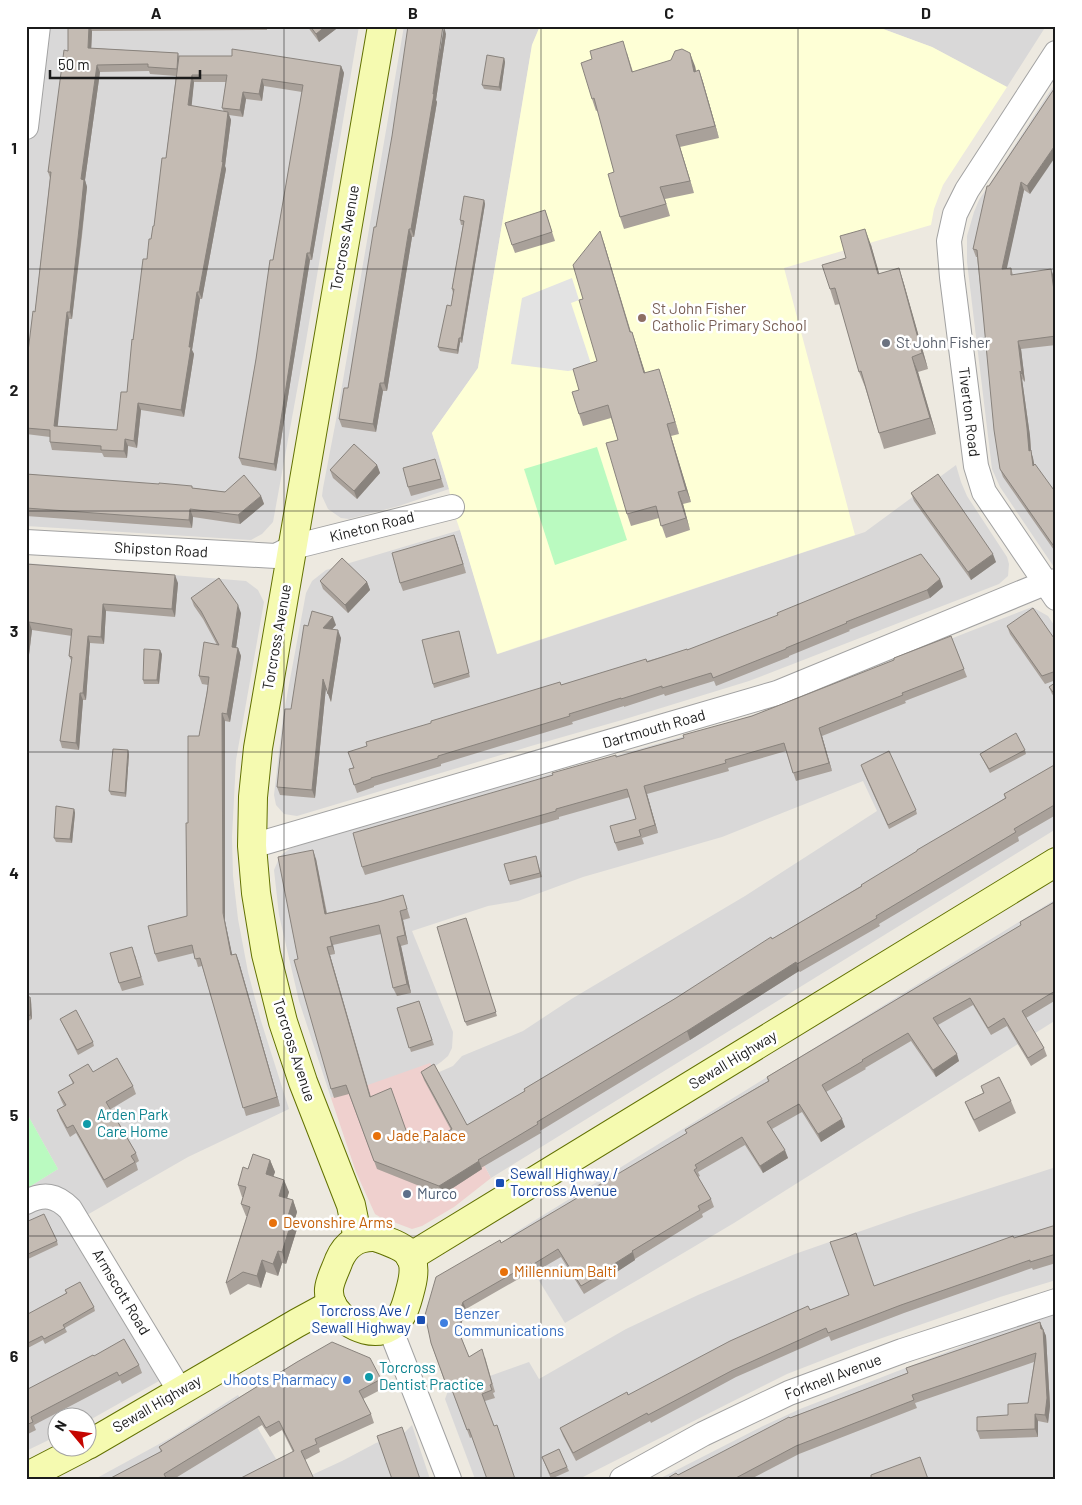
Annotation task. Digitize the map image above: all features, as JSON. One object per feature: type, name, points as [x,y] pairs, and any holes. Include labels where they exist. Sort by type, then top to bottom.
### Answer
[{"type":"street","points":[[26,126],[38,26]]},
{"type":"street","name":"Torcross Avenue","points":[[358,1239],[351,1205],[302,1082],[283,1022],[266,954],[256,893],[252,846],[253,797],[258,748],[382,26]]},
{"type":"street","name":"Tiverton Road","points":[[1052,588],[984,492],[976,466],[949,241],[955,214],[967,190],[1056,53]]},
{"type":"street","name":"Kineton Road","points":[[293,547],[452,507]]},
{"type":"street","name":"Shipston Road","points":[[26,542],[276,556],[293,547]]},
{"type":"street","name":"Dartmouth Road","points":[[252,846],[777,693],[1052,588]]},
{"type":"street","name":"Sewall Highway","points":[[410,1257],[1056,862]]},
{"type":"street","name":"Armscott Road","points":[[26,1202],[41,1196],[56,1198],[70,1209],[180,1391]]},
{"type":"street","points":[[370,1237],[400,1247],[413,1262],[414,1269],[406,1307],[397,1322],[390,1328],[382,1331],[373,1331],[344,1320],[338,1315],[332,1304],[329,1289],[341,1256],[348,1245],[358,1239],[370,1237]]},
{"type":"street","name":"Forknell Avenue","points":[[622,1479],[703,1434],[789,1393],[902,1351],[1056,1300]]},
{"type":"street","name":"Sewall Highway","points":[[98,1439],[296,1323],[332,1304]]},
{"type":"street","points":[[390,1328],[449,1479]]},
{"type":"street","points":[[26,1477],[63,1458]]},
{"type":"shaded area","points":[[26,26],[359,26],[306,341],[273,522],[262,534],[251,540],[26,526]]},
{"type":"shaded area","points":[[404,26],[540,26],[532,45],[478,368],[432,433],[449,489],[399,506],[349,519],[341,518],[328,509],[322,496]]},
{"type":"shaded area","name":"St John Fisher Catholic Primary School","points":[[540,26],[875,26],[932,47],[1007,87],[943,185],[934,209],[931,225],[784,268],[855,535],[497,654],[452,507],[449,489],[432,433],[478,368],[532,45]]},
{"type":"shaded area","points":[[875,26],[1046,26],[1007,87],[932,47]]},
{"type":"shaded area","points":[[1056,82],[1056,570],[1000,487],[992,469],[967,262],[967,236],[979,200]]},
{"type":"shaded area","points":[[572,278],[579,300],[571,303],[592,367],[568,371],[511,364],[522,298]]},
{"type":"shaded area","points":[[956,465],[967,496],[1007,557],[1009,564],[1008,576],[999,584],[749,681],[622,720],[297,816],[284,814],[276,805],[274,795],[283,717],[306,593],[312,581],[326,570],[460,530],[498,654],[865,532]]},
{"type":"shaded area","points":[[26,563],[246,581],[258,590],[264,602],[236,760],[232,837],[233,876],[238,919],[248,972],[261,1021],[289,1109],[188,1157],[66,1227],[159,1381],[98,1415],[98,1408],[48,1408],[48,1440],[26,1451],[26,1189],[58,1169],[26,1112]]},
{"type":"shaded area","points":[[1032,607],[1048,616],[1056,628],[1056,829],[491,1178],[437,1073],[453,1066],[462,1056],[523,1031],[573,998],[745,896],[877,811],[863,781],[722,837],[583,877],[518,901],[488,906],[412,931],[453,1032],[452,1048],[448,1056],[431,1069],[341,1093],[331,1098],[299,1001],[279,915],[274,870],[280,856],[291,848],[414,809],[572,768],[720,726],[779,706]]},
{"type":"shaded area","points":[[1056,899],[1056,1020],[734,1223],[565,1323],[511,1235]]},
{"type":"shaded area","points":[[430,1063],[491,1178],[454,1207],[422,1226],[412,1229],[375,1214],[356,1172],[331,1098]]},
{"type":"shaded area","points":[[1056,1167],[1056,1280],[1000,1297],[859,1346],[787,1374],[579,1479],[475,1479],[445,1399],[448,1391],[529,1362],[539,1379],[626,1329],[698,1295],[795,1254],[910,1214]]},
{"type":"shaded area","points":[[1056,1312],[1056,1479],[659,1479],[800,1409],[1011,1327]]},
{"type":"shaded area","points":[[238,1395],[288,1479],[95,1479],[172,1437]]},
{"type":"shaded area","points":[[412,1425],[430,1479],[303,1479],[376,1443],[403,1434]]},
{"type":"green space","points":[[597,447],[627,540],[555,565],[524,469]]},
{"type":"green space","points":[[26,1112],[58,1169],[26,1189]]},
{"type":"building","points":[[68,26],[89,26],[88,48],[178,53],[177,69],[148,67],[148,64],[97,65],[81,179],[84,180],[70,312],[67,312],[54,426],[117,430],[121,392],[127,392],[143,259],[147,259],[149,239],[151,239],[154,226],[162,158],[166,158],[179,56],[232,56],[232,49],[341,66],[310,253],[307,253],[274,464],[239,458],[270,260],[273,260],[303,85],[262,79],[259,94],[243,92],[240,110],[222,108],[227,75],[192,75],[188,105],[228,112],[223,162],[199,292],[197,292],[181,410],[138,403],[134,441],[125,439],[124,451],[101,450],[101,446],[50,442],[50,430],[26,428],[26,368],[33,311],[35,312],[51,172],[48,172],[64,50],[68,51]]},
{"type":"building","points":[[310,26],[326,26],[316,34]]},
{"type":"building","points":[[408,26],[443,26],[434,94],[411,229],[409,229],[384,383],[380,383],[373,424],[339,419],[344,388],[348,388],[374,227],[376,227],[392,136]]},
{"type":"building","points":[[623,41],[632,72],[671,60],[675,51],[682,49],[690,53],[694,72],[699,70],[715,126],[676,135],[690,181],[660,187],[666,204],[620,217],[608,174],[614,172],[594,98],[592,99],[581,63],[592,59],[590,51]]},
{"type":"building","points":[[487,55],[504,58],[499,87],[482,85]]},
{"type":"building","points":[[1056,86],[1056,144],[1027,186],[1021,182],[1002,269],[1011,268],[1011,275],[1051,269],[1056,305],[1056,336],[1018,341],[1029,451],[1031,450],[1033,466],[1035,464],[1056,493],[1056,542],[1053,545],[1000,469],[994,430],[977,250],[973,249],[987,186],[989,186]]},
{"type":"building","points":[[464,196],[484,200],[461,338],[459,338],[457,350],[438,347],[447,305],[451,306],[454,289],[452,289],[464,221],[460,220]]},
{"type":"building","points":[[545,210],[552,232],[512,245],[505,223]]},
{"type":"building","name":"St John Fisher","points":[[865,229],[878,274],[899,268],[922,353],[912,357],[930,418],[879,433],[835,288],[830,289],[822,265],[846,258],[840,236]]},
{"type":"building","points":[[600,231],[644,373],[659,369],[675,422],[667,424],[686,490],[678,492],[686,518],[661,526],[656,506],[627,514],[606,443],[618,440],[608,405],[579,414],[572,392],[579,390],[573,369],[597,361],[579,300],[583,299],[573,265]]},
{"type":"building","points":[[354,444],[377,465],[354,491],[330,470]]},
{"type":"building","points":[[435,459],[441,479],[408,487],[403,468]]},
{"type":"building","points":[[26,474],[159,483],[225,492],[244,475],[261,496],[238,515],[190,509],[189,520],[26,508]]},
{"type":"building","points":[[938,474],[993,554],[968,572],[911,493]]},
{"type":"building","points":[[454,535],[463,564],[400,583],[392,553]]},
{"type":"building","points":[[921,554],[940,579],[927,590],[846,622],[786,649],[713,678],[711,673],[621,698],[569,714],[570,716],[438,756],[438,758],[354,785],[349,769],[354,768],[348,752],[367,746],[366,742],[560,682],[561,685],[646,659],[647,662],[687,650],[778,615],[777,613]]},
{"type":"building","points":[[342,558],[367,582],[345,605],[320,581]]},
{"type":"building","points":[[26,564],[175,575],[172,609],[103,604],[101,637],[88,636],[83,693],[80,693],[76,743],[60,741],[72,657],[69,656],[72,629],[29,622],[26,647]]},
{"type":"building","points":[[219,578],[238,605],[232,647],[238,648],[227,714],[222,713],[223,913],[231,955],[236,954],[277,1097],[243,1108],[200,958],[195,959],[192,945],[155,954],[148,926],[187,916],[186,823],[188,823],[188,736],[199,736],[207,693],[209,677],[199,676],[204,642],[219,645],[201,611],[191,598]]},
{"type":"building","points":[[1033,608],[1056,641],[1056,671],[1042,676],[1007,626]]},
{"type":"building","points":[[312,611],[333,617],[323,628],[338,630],[328,694],[323,679],[312,790],[277,787],[285,709],[291,709],[304,625],[308,626]]},
{"type":"building","points":[[459,631],[469,673],[433,684],[422,640]]},
{"type":"building","points":[[951,636],[964,669],[819,728],[829,763],[793,773],[784,743],[725,760],[726,763],[644,786],[655,825],[639,830],[641,836],[615,843],[610,826],[636,819],[627,789],[362,867],[353,833],[553,775],[552,773],[684,738],[683,735],[752,716]]},
{"type":"building","points":[[144,649],[160,650],[157,680],[143,680]]},
{"type":"building","points":[[1056,682],[1056,696],[1049,687]]},
{"type":"building","points":[[1016,733],[1025,750],[989,769],[980,754]]},
{"type":"building","points":[[113,749],[128,750],[125,793],[109,791]]},
{"type":"building","points":[[889,751],[916,810],[888,825],[861,765]]},
{"type":"building","points":[[1056,764],[1056,804],[1014,829],[1016,832],[876,916],[877,918],[797,964],[796,962],[537,1122],[538,1124],[439,1186],[374,1161],[346,1085],[331,1089],[294,960],[298,959],[278,857],[313,850],[325,914],[403,895],[407,909],[400,911],[405,935],[397,937],[407,984],[393,988],[379,925],[330,937],[332,946],[327,947],[370,1097],[391,1088],[407,1133],[429,1142],[452,1129],[421,1072],[434,1064],[467,1125],[676,998],[771,937],[772,939],[862,886],[917,850],[1006,798],[1004,794]]},
{"type":"building","points":[[56,806],[74,809],[70,839],[54,838]]},
{"type":"building","points":[[536,856],[540,873],[509,881],[504,864]]},
{"type":"building","points":[[1056,901],[1056,989],[1022,1011],[1044,1048],[1028,1058],[1004,1018],[988,1028],[970,998],[933,1018],[957,1054],[933,1070],[908,1033],[862,1060],[822,1085],[842,1119],[818,1134],[799,1104],[767,1122],[785,1150],[760,1166],[742,1137],[695,1165],[697,1168],[694,1170],[711,1199],[698,1206],[700,1210],[632,1251],[606,1269],[607,1271],[581,1286],[558,1249],[463,1302],[457,1320],[458,1330],[469,1357],[482,1349],[492,1390],[482,1394],[494,1426],[497,1425],[515,1479],[487,1479],[469,1429],[467,1430],[449,1382],[446,1384],[431,1343],[425,1315],[436,1277],[500,1240],[501,1243],[687,1133],[685,1130],[769,1081],[767,1077],[1021,925],[1020,922]]},
{"type":"building","points":[[466,918],[496,1012],[465,1022],[437,927]]},
{"type":"building","points":[[132,947],[141,977],[119,983],[110,953]]},
{"type":"building","points":[[26,997],[30,997],[30,1015],[26,1017]]},
{"type":"building","points":[[419,1001],[432,1040],[409,1048],[397,1008]]},
{"type":"building","points":[[76,1010],[93,1042],[77,1050],[60,1019]]},
{"type":"building","name":"Arden Park Care Home","points":[[117,1058],[133,1086],[106,1102],[136,1153],[131,1156],[135,1162],[104,1180],[73,1125],[67,1128],[57,1110],[66,1105],[58,1092],[74,1083],[69,1075],[88,1064],[93,1072]]},
{"type":"building","points":[[999,1077],[1011,1101],[974,1120],[965,1102],[984,1093],[981,1086]]},
{"type":"building","name":"Devonshire Arms","points":[[253,1154],[270,1160],[266,1174],[284,1180],[279,1196],[293,1200],[288,1216],[293,1217],[282,1252],[278,1251],[273,1264],[262,1260],[257,1276],[243,1272],[226,1283],[250,1207],[241,1204],[246,1187],[238,1185],[243,1167],[248,1169]]},
{"type":"building","points":[[44,1214],[57,1241],[26,1255],[26,1222]]},
{"type":"building","points":[[1056,1225],[1056,1254],[1030,1262],[1030,1260],[901,1305],[828,1333],[826,1328],[733,1370],[573,1453],[560,1428],[627,1392],[628,1395],[730,1341],[808,1306],[810,1310],[849,1295],[830,1242],[856,1233],[874,1286],[1013,1236],[1014,1238]]},
{"type":"building","points":[[80,1282],[94,1307],[63,1325],[65,1328],[44,1339],[42,1336],[26,1344],[26,1325],[28,1324],[26,1315],[67,1293],[65,1290]]},
{"type":"building","points":[[1040,1322],[1041,1329],[1043,1329],[1047,1398],[1045,1415],[1035,1414],[1035,1429],[977,1431],[977,1417],[1008,1415],[1008,1404],[1028,1403],[1036,1353],[912,1395],[914,1400],[796,1446],[734,1479],[666,1479],[676,1473],[678,1475],[789,1417],[908,1373],[906,1368]]},
{"type":"building","points":[[124,1339],[139,1365],[119,1376],[117,1372],[31,1417],[33,1422],[26,1425],[26,1390]]},
{"type":"building","points":[[332,1342],[370,1358],[381,1379],[359,1391],[371,1414],[315,1439],[317,1444],[301,1451],[314,1479],[239,1479],[294,1451],[279,1421],[266,1428],[259,1416],[164,1474],[165,1479],[109,1479],[162,1451],[159,1447]]},
{"type":"building","points":[[402,1427],[420,1479],[392,1479],[377,1436]]},
{"type":"building","points":[[559,1449],[567,1467],[550,1474],[542,1457]]},
{"type":"building","points":[[920,1457],[928,1479],[869,1479],[871,1475]]},
{"type":"place","name":"St John Fisher Catholic Primary School","points":[[642,318]]},
{"type":"place","name":"St John Fisher","points":[[886,343]]},
{"type":"place","name":"Arden Park Care Home","points":[[87,1124]]},
{"type":"place","name":"Jade Palace","points":[[377,1136]]},
{"type":"place","name":"Sewall Highway / Torcross Avenue","points":[[500,1183]]},
{"type":"place","name":"Murco","points":[[407,1194]]},
{"type":"place","name":"Devonshire Arms","points":[[273,1223]]},
{"type":"place","name":"Millennium Balti","points":[[504,1272]]},
{"type":"place","name":"Torcross Ave / Sewall Highway","points":[[421,1320]]},
{"type":"place","name":"Benzer Communications","points":[[444,1323]]},
{"type":"place","name":"Torcross Dentist Practice","points":[[369,1377]]},
{"type":"place","name":"Jhoots Pharmacy","points":[[347,1380]]}]
